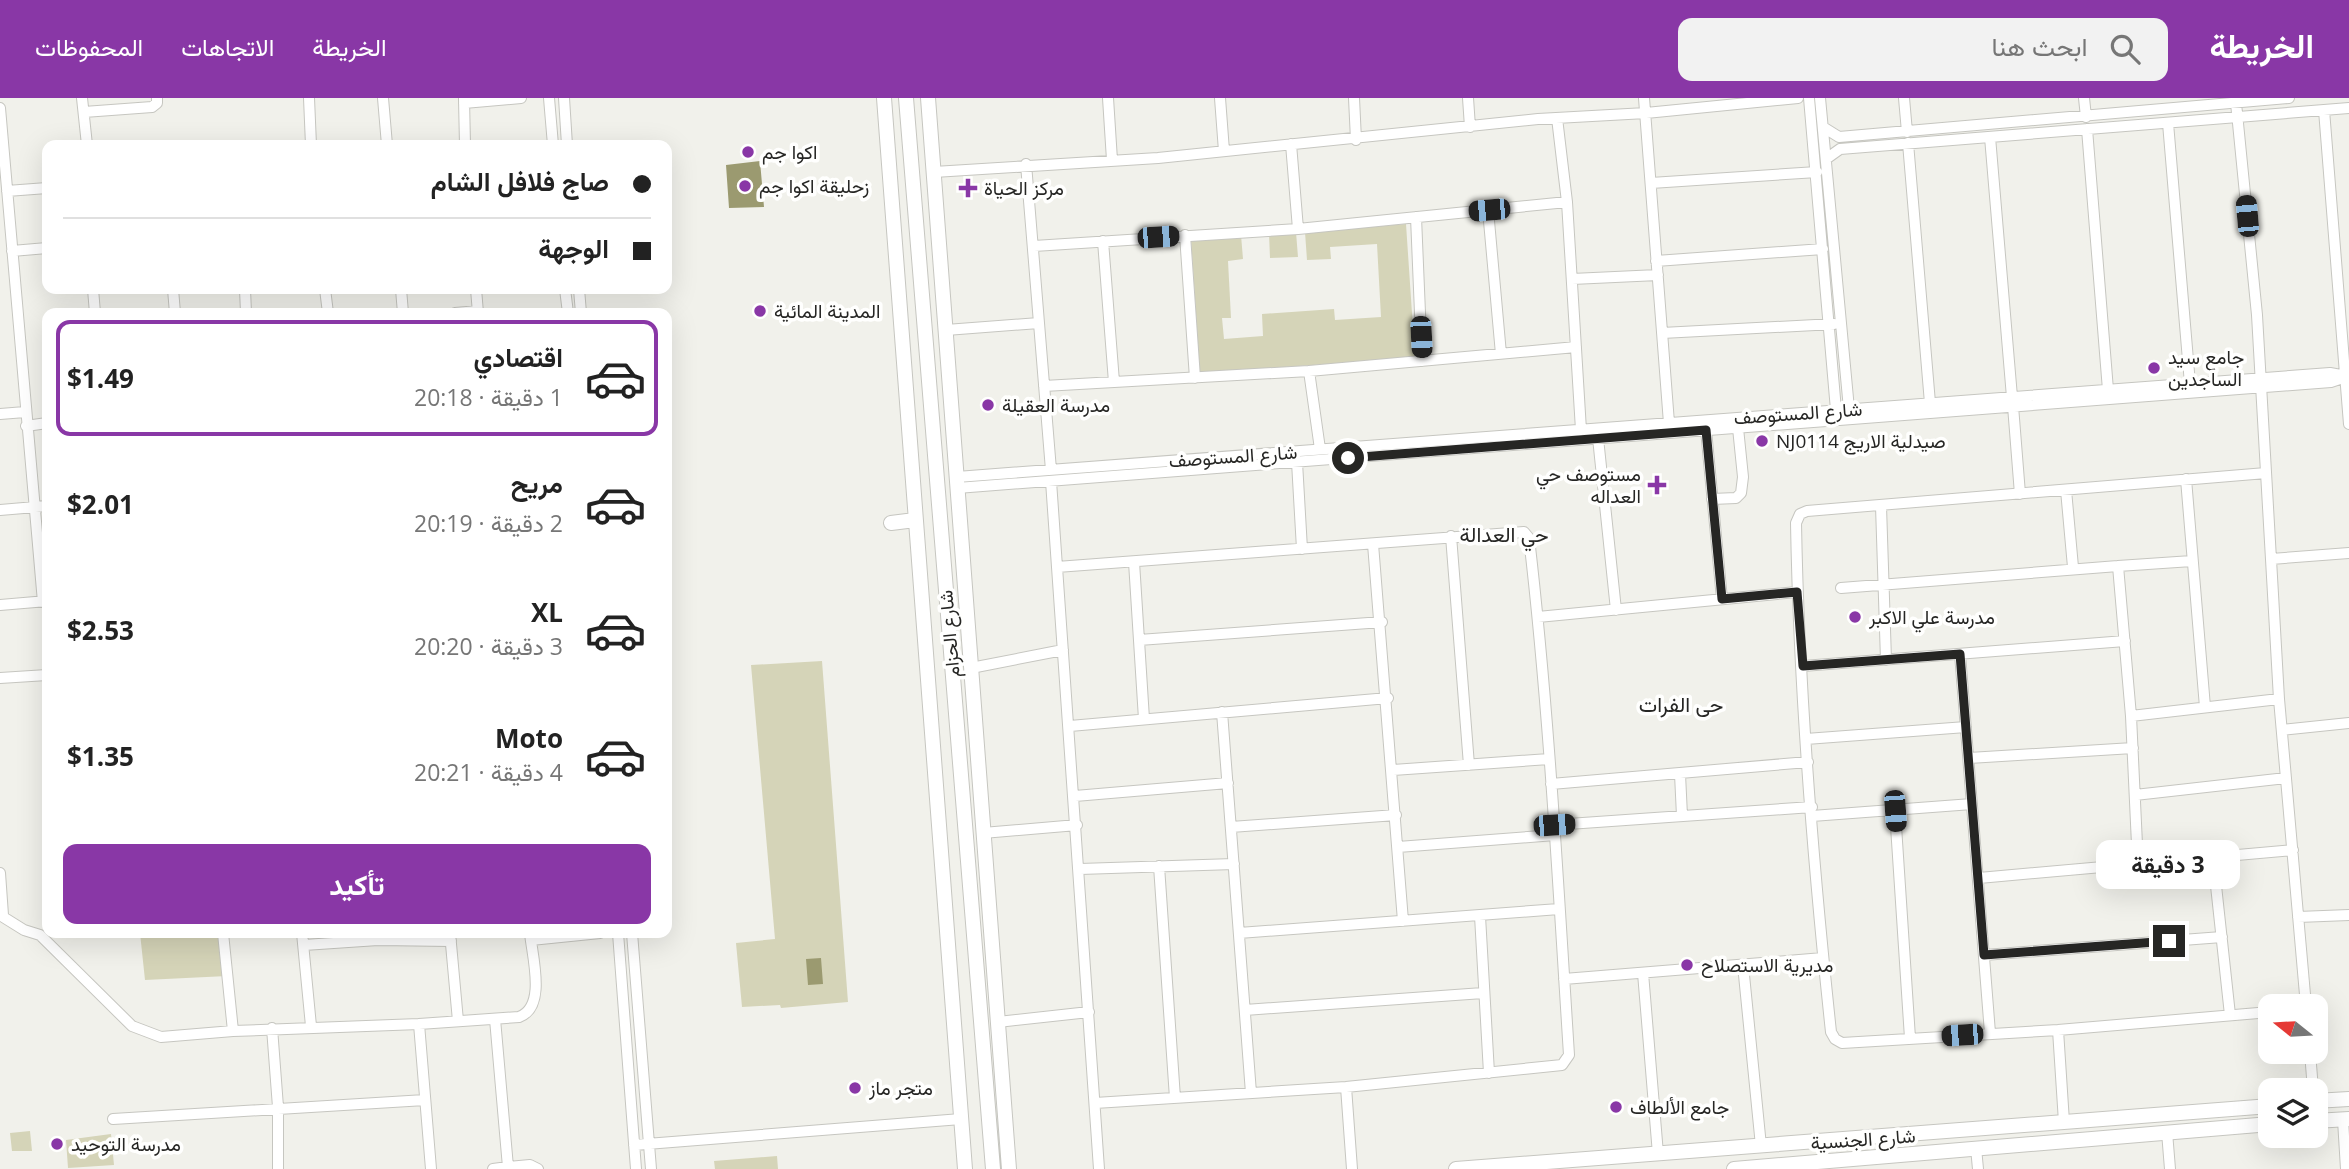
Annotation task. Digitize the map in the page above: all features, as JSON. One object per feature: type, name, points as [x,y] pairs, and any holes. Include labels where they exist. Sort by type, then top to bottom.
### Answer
[{"type":"main road","name":"شارع الحزام","points":[[884,98],[965,1169]]},
{"type":"main road","name":"شارع الحزام","points":[[906,98],[993,1169]]},
{"type":"main road","points":[[928,98],[1009,1169]]},
{"type":"main road","points":[[917,228],[938,227]]},
{"type":"main road","points":[[903,343],[906,348],[915,352],[921,350],[925,341]]},
{"type":"main road","points":[[906,387],[908,380],[916,375],[923,377],[929,385]]},
{"type":"main road","points":[[891,523],[915,520]]},
{"type":"main road","points":[[957,737],[971,672]]},
{"type":"main road","points":[[947,928],[955,936],[963,936],[969,932],[972,924]]},
{"type":"main road","points":[[950,974],[952,966],[958,961],[970,962],[975,968]]},
{"type":"main road","points":[[2328,1100],[2349,1099]]},
{"type":"main road","name":"شارع الجنسية","points":[[1456,1169],[1626,1162],[1658,1154],[2258,1107]]},
{"type":"main road","points":[[2328,1121],[2346,1120]]},
{"type":"main road","name":"شارع الجنسية","points":[[1734,1169],[2258,1125]]},
{"type":"street","points":[[82,98],[87,140]]},
{"type":"street","points":[[84,112],[152,107],[157,103],[157,98]]},
{"type":"street","points":[[309,98],[312,140]]},
{"type":"street","points":[[383,98],[387,140]]},
{"type":"street","points":[[465,140],[464,101],[521,98]]},
{"type":"street","points":[[549,98],[553,140]]},
{"type":"street","points":[[564,98],[567,140]]},
{"type":"street","points":[[1108,98],[1112,160]]},
{"type":"street","points":[[1220,98],[1223,151]]},
{"type":"street","points":[[1354,98],[1356,140]]},
{"type":"street","points":[[1468,98],[1470,127]]},
{"type":"street","points":[[1644,98],[1669,423]]},
{"type":"street","points":[[934,172],[1356,140],[1557,118],[1646,113],[1798,98]]},
{"type":"street","points":[[1809,98],[1823,249],[1849,409]]},
{"type":"street","points":[[1820,98],[1826,159],[1836,410]]},
{"type":"street","points":[[1904,98],[1930,403]]},
{"type":"street","points":[[2084,98],[2108,390]]},
{"type":"street","points":[[1908,138],[1990,137],[2290,98]]},
{"type":"street","points":[[2236,103],[2261,383],[2279,699],[2305,994]]},
{"type":"street","points":[[0,107],[26,426],[42,576]]},
{"type":"street","points":[[1826,159],[1840,143],[2086,123],[2168,122],[2349,108]]},
{"type":"street","points":[[2324,110],[2349,424]]},
{"type":"street","points":[[1557,118],[1567,202],[1581,430]]},
{"type":"street","points":[[2168,122],[2190,384]]},
{"type":"street","points":[[1823,127],[1840,143]]},
{"type":"street","points":[[1990,137],[2020,494]]},
{"type":"street","points":[[1291,144],[1298,229]]},
{"type":"street","points":[[1026,164],[1070,726],[1099,1169]]},
{"type":"street","points":[[1651,183],[1816,172]]},
{"type":"street","points":[[7,191],[42,188]]},
{"type":"street","points":[[1034,246],[1185,234],[1298,229],[1567,202]]},
{"type":"street","points":[[1489,210],[1501,354]]},
{"type":"street","points":[[1416,217],[1422,361]]},
{"type":"street","points":[[1185,234],[1195,378]]},
{"type":"street","points":[[1103,241],[1114,383]]},
{"type":"street","points":[[12,251],[42,248]]},
{"type":"street","points":[[1656,261],[1823,249]]},
{"type":"street","points":[[1572,279],[1658,275]]},
{"type":"street","points":[[946,330],[1040,323]]},
{"type":"street","points":[[1662,333],[1834,324]]},
{"type":"street","points":[[1044,386],[1309,371],[1576,347]]},
{"type":"street","points":[[1309,371],[1320,449]]},
{"type":"street","name":"شارع المستوصف","points":[[957,482],[1228,462],[1320,449],[1598,438],[1738,428],[1956,406],[2261,383],[2330,373],[2347,376]]},
{"type":"street","name":"شارع المستوصف","points":[[2057,398],[2108,390],[2190,384],[2261,383]]},
{"type":"street","name":"شارع المستوصف","points":[[1228,462],[1297,462],[1524,439],[1581,430],[1930,403],[1956,406]]},
{"type":"street","points":[[0,414],[25,412]]},
{"type":"street","points":[[26,426],[42,424]]},
{"type":"street","points":[[1712,499],[1736,498],[1741,494],[1743,477],[1738,428]]},
{"type":"street","points":[[1706,430],[1722,599]]},
{"type":"street","points":[[1598,438],[1616,610]]},
{"type":"street","points":[[1297,462],[1302,549]]},
{"type":"street","points":[[2258,1013],[2057,1030],[1842,1043],[1835,1040],[1831,1032],[1823,958],[1806,739],[1797,592],[1796,523],[1800,514],[1807,511],[2266,473]]},
{"type":"street","points":[[2186,480],[2205,708]]},
{"type":"street","points":[[2066,490],[2073,567]]},
{"type":"street","points":[[1881,506],[1886,660]]},
{"type":"street","points":[[0,510],[42,507]]},
{"type":"street","points":[[1057,568],[1524,531],[1529,538],[1538,617],[1551,785],[1567,1062],[1562,1065],[1346,1087],[1096,1103]]},
{"type":"street","points":[[1451,536],[1469,765]]},
{"type":"street","points":[[1373,544],[1388,698],[1403,921]]},
{"type":"street","points":[[2271,558],[2349,553]]},
{"type":"street","points":[[1841,588],[1885,587],[2073,567],[2192,561]]},
{"type":"street","points":[[1134,562],[1144,719]]},
{"type":"street","points":[[2118,566],[2132,716],[2138,866]]},
{"type":"street","points":[[1538,617],[1797,592]]},
{"type":"street","points":[[0,606],[42,602]]},
{"type":"street","points":[[1139,640],[1381,622]]},
{"type":"street","points":[[1803,666],[2124,641]]},
{"type":"street","points":[[971,672],[1063,650]]},
{"type":"street","points":[[1960,654],[1990,1033]]},
{"type":"street","points":[[0,678],[42,675]]},
{"type":"street","points":[[1070,726],[1388,698]]},
{"type":"street","points":[[2132,716],[2279,699]]},
{"type":"street","points":[[1222,712],[1251,1093]]},
{"type":"street","points":[[2282,730],[2349,723]]},
{"type":"street","points":[[1806,739],[1966,727]]},
{"type":"street","points":[[1969,758],[2133,748]]},
{"type":"street","points":[[1393,770],[1549,759]]},
{"type":"street","points":[[1551,785],[1808,761]]},
{"type":"street","points":[[1680,774],[1682,816]]},
{"type":"street","points":[[2135,794],[2286,778]]},
{"type":"street","points":[[1075,796],[1228,783]]},
{"type":"street","points":[[1398,848],[1682,816],[1895,811],[1972,804]]},
{"type":"street","points":[[1895,811],[1910,1038]]},
{"type":"street","points":[[1231,827],[1396,815]]},
{"type":"street","points":[[984,833],[1077,825]]},
{"type":"street","points":[[1979,878],[2138,866],[2292,850]]},
{"type":"street","points":[[2213,858],[2230,1015]]},
{"type":"street","points":[[1080,869],[1234,864]]},
{"type":"street","points":[[1159,866],[1175,1098]]},
{"type":"street","points":[[0,873],[1,915],[24,930],[40,934]]},
{"type":"street","points":[[1239,933],[1559,909]]},
{"type":"street","points":[[2298,917],[2349,915]]},
{"type":"street","points":[[1479,916],[1489,1073]]},
{"type":"street","points":[[1984,955],[2221,937]]},
{"type":"street","points":[[44,938],[132,1026],[161,1037],[311,1026],[419,1024],[523,1015],[533,1006],[531,938]]},
{"type":"street","points":[[224,938],[233,1031]]},
{"type":"street","points":[[303,938],[311,1026]]},
{"type":"street","points":[[304,945],[369,938]]},
{"type":"street","points":[[450,938],[458,1021]]},
{"type":"street","points":[[618,938],[636,1169]]},
{"type":"street","points":[[632,938],[651,1169]]},
{"type":"street","points":[[1564,979],[1823,958]]},
{"type":"street","points":[[1743,965],[1761,1146]]},
{"type":"street","points":[[1643,973],[1658,1154]]},
{"type":"street","points":[[1245,1010],[1483,993]]},
{"type":"street","points":[[998,1022],[1089,1012]]},
{"type":"street","points":[[495,1019],[508,1167]]},
{"type":"street","points":[[419,1024],[431,1169]]},
{"type":"street","points":[[272,1028],[278,1107],[278,1169]]},
{"type":"street","points":[[2057,1030],[2064,1122]]},
{"type":"street","points":[[1346,1087],[1352,1169]]},
{"type":"street","points":[[113,1119],[425,1100]]},
{"type":"street","points":[[634,1145],[961,1119]]},
{"type":"street","points":[[2346,1120],[2346,1169]]},
{"type":"street","points":[[2167,1132],[2170,1169]]},
{"type":"street","points":[[1976,1148],[1978,1169]]},
{"type":"street","points":[[493,1169],[530,1166],[538,1169]]},
{"type":"green space","points":[[1406,224],[1415,358],[1200,373],[1191,239],[1241,235],[1243,259],[1228,261],[1231,318],[1222,318],[1224,339],[1263,336],[1262,314],[1334,309],[1335,320],[1381,317],[1377,244],[1330,247],[1331,259],[1307,260],[1305,232]]},
{"type":"green space","points":[[1296,232],[1298,257],[1270,258],[1269,233]]},
{"type":"green space","points":[[822,661],[848,1002],[781,1008],[780,1005],[742,1007],[736,943],[775,939],[751,665]]},
{"type":"green space","points":[[141,938],[223,938],[227,976],[145,980]]},
{"type":"green space","points":[[30,1131],[32,1151],[12,1151],[10,1133]]},
{"type":"green space","points":[[111,1134],[114,1165],[68,1168],[66,1140]]},
{"type":"green space","points":[[777,1156],[778,1169],[715,1169],[714,1161]]},
{"type":"shaded area","name":"زحليقة اكوا جم","points":[[760,161],[764,207],[729,208],[726,165]]},
{"type":"shaded area","points":[[821,958],[823,984],[808,985],[806,959]]},
{"type":"place","name":"اكوا جم","points":[[748,152]]},
{"type":"place","name":"زحليقة اكوا جم","points":[[745,186]]},
{"type":"place","name":"مركز الحياة","points":[[968,188]]},
{"type":"place","name":"المدينة المائية","points":[[760,311]]},
{"type":"place","name":"جامع سيد الساجدين","points":[[2154,368]]},
{"type":"place","name":"مدرسة العقيلة","points":[[988,405]]},
{"type":"place","name":"NJ0114 صيدلية الاريج","points":[[1762,441]]},
{"type":"place","name":"مستوصف حي العداله","points":[[1657,485]]},
{"type":"place","name":"مدرسة علي الاكبر","points":[[1855,617]]},
{"type":"place","name":"مديرية الاستصلاح","points":[[1687,965]]},
{"type":"place","name":"متجر ماز","points":[[855,1088]]},
{"type":"place","name":"جامع الألطاف","points":[[1616,1107]]},
{"type":"place","name":"مدرسة التوحيد","points":[[57,1144]]},
{"type":"district","name":"حي العدالة","points":[[1504,535]]},
{"type":"district","name":"حی الفرات","points":[[1681,705]]},
{"type":"route","points":[[1348,458],[1706,430],[1722,599],[1797,592],[1803,666],[1960,654],[1984,955],[2169,941]]}]
